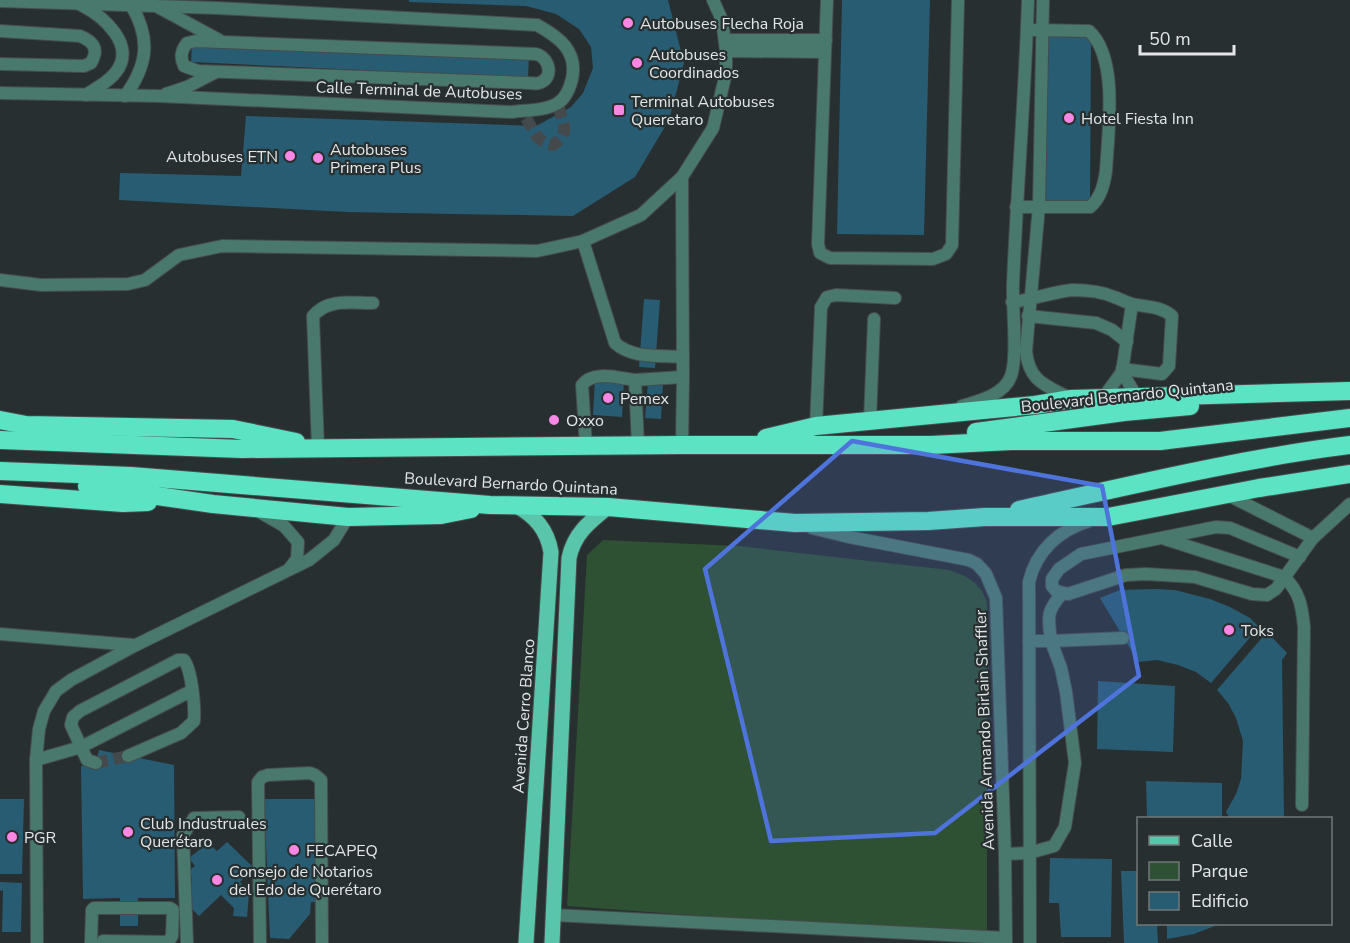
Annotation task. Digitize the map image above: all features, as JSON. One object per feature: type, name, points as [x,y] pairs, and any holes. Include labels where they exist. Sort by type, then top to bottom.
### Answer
[{"type":"highway","points":[[735,446],[816,426],[1071,399],[1350,392]]},
{"type":"highway","name":"Boulevard Bernardo Quintana","points":[[909,444],[958,434],[1124,412],[1350,392]]},
{"type":"highway","name":"Boulevard Bernardo Quintana","points":[[2,439],[242,449],[1160,441],[1350,418]]},
{"type":"highway","points":[[0,420],[26,425],[233,429],[274,436],[318,448]]},
{"type":"highway","name":"Boulevard Bernardo Quintana","points":[[985,517],[1233,464],[1350,445]]},
{"type":"highway","points":[[0,472],[28,480],[106,487],[177,499],[348,517],[441,515],[490,505]]},
{"type":"highway","name":"Boulevard Bernardo Quintana","points":[[0,472],[131,476],[490,505],[608,507],[795,523],[928,521],[985,517],[1107,517],[1226,494],[1350,474]]},
{"type":"highway","points":[[0,494],[123,503],[177,499]]},
{"type":"main road","name":"Avenida Cerro Blanco","points":[[515,505],[527,512],[541,526],[551,552],[526,943]]},
{"type":"main road","points":[[552,943],[569,558],[578,534],[584,526],[608,507]]},
{"type":"street","points":[[0,280],[40,285],[128,284],[145,280],[179,255],[222,246],[537,250],[583,242],[641,215],[682,177],[713,128],[726,73],[726,46],[722,20],[712,0]]},
{"type":"street","points":[[827,0],[818,244],[820,254],[830,258],[933,259],[946,254],[952,245],[958,0]]},
{"type":"street","points":[[932,414],[991,396],[1010,378],[1013,364],[1012,302],[1028,0]]},
{"type":"street","points":[[1043,0],[1039,206],[1026,351],[1030,371],[1044,384],[1071,399]]},
{"type":"street","name":"Calle Terminal de Autobuses","points":[[0,1],[217,8],[537,25],[556,35],[569,49],[574,68],[569,89],[559,105],[512,112],[159,96],[0,93]]},
{"type":"street","points":[[77,4],[96,12],[109,23],[123,51],[118,70],[110,79],[86,95]]},
{"type":"street","points":[[125,96],[136,81],[144,60],[142,30],[139,19],[130,5]]},
{"type":"street","points":[[157,6],[223,42]]},
{"type":"street","points":[[1016,207],[1086,208],[1096,203],[1104,186],[1106,171],[1109,74],[1105,56],[1095,37],[1089,32],[1027,30]]},
{"type":"street","points":[[0,31],[80,36],[90,40],[94,46],[94,52],[91,63],[84,66],[0,64]]},
{"type":"street","points":[[196,40],[223,42],[525,53],[542,55],[549,63],[546,79],[539,83],[219,71],[189,69],[184,66],[181,58],[182,49],[187,43],[196,40]]},
{"type":"street","points":[[726,46],[825,46]]},
{"type":"street","points":[[159,96],[187,87],[219,71]]},
{"type":"street","points":[[512,112],[526,118]]},
{"type":"street","points":[[682,177],[682,445]]},
{"type":"street","points":[[583,242],[615,343],[632,354],[683,357]]},
{"type":"street","points":[[1012,302],[1071,290],[1112,295],[1132,304],[1166,311],[1172,316],[1169,366],[1166,372],[1162,374],[1122,370]]},
{"type":"street","points":[[816,426],[821,307],[827,297],[836,295],[894,298]]},
{"type":"street","points":[[318,448],[313,316],[320,308],[331,303],[372,303]]},
{"type":"street","points":[[1103,398],[1122,370],[1132,304]]},
{"type":"street","points":[[1028,316],[1096,323],[1112,330],[1127,342]]},
{"type":"street","points":[[870,420],[874,319]]},
{"type":"street","points":[[1122,370],[1137,397]]},
{"type":"street","points":[[586,447],[582,385],[587,378],[594,376],[635,380],[683,377]]},
{"type":"street","points":[[635,380],[638,446]]},
{"type":"street","points":[[1226,494],[1313,538]]},
{"type":"street","points":[[1299,557],[1230,528],[1216,527],[1081,554],[1059,569],[1052,579],[1052,586],[1062,594],[1126,575],[1146,574],[1195,577],[1252,594],[1267,595],[1276,589],[1313,538],[1350,504]]},
{"type":"street","points":[[249,506],[284,526],[298,542],[297,559],[292,567],[283,573]]},
{"type":"street","points":[[38,943],[36,760],[39,729],[44,711],[56,692],[134,646],[309,560],[334,540],[348,517]]},
{"type":"street","points":[[1030,943],[1029,582],[1040,554],[1053,541],[1080,524],[1107,517]]},
{"type":"street","name":"Avenida Armando Birlain Shaffler","points":[[795,523],[849,537],[960,557],[977,564],[986,574],[996,598],[1006,940]]},
{"type":"street","points":[[1163,538],[1284,577],[1294,586],[1301,602],[1304,627],[1302,805]]},
{"type":"street","points":[[1005,854],[1029,854],[1054,846],[1065,827],[1074,763],[1066,692],[1061,668],[1051,641],[1048,618],[1050,606],[1062,594]]},
{"type":"street","points":[[0,634],[134,646]]},
{"type":"street","points":[[1029,641],[1124,638]]},
{"type":"street","points":[[96,764],[87,760],[71,725],[73,717],[80,711],[178,660],[184,660],[187,664],[194,721],[181,734],[128,756]]},
{"type":"street","points":[[36,760],[81,747],[191,691]]},
{"type":"street","points":[[260,943],[258,782],[267,775],[310,773],[321,780],[322,943]]},
{"type":"street","points":[[187,943],[183,835],[194,818],[239,818]]},
{"type":"street","points":[[94,908],[170,908],[173,910],[172,936],[168,942],[97,942],[92,910],[94,908]]},
{"type":"street","points":[[554,915],[1006,940]]},
{"type":"highlighted area","points":[[852,441],[1102,486],[1139,676],[935,833],[771,841],[705,569]]},
{"type":"green space","points":[[603,540],[739,546],[949,570],[975,583],[987,602],[987,937],[567,906],[587,555]]},
{"type":"building","name":"Terminal Autobuses Queretaro","points":[[409,0],[668,0],[684,63],[669,120],[635,177],[573,216],[347,212],[119,200],[120,173],[241,176],[246,116],[536,126],[571,107],[583,93],[593,68],[591,47],[579,29],[556,14],[526,6],[409,2]]},
{"type":"building","points":[[842,0],[930,0],[924,235],[837,234]]},
{"type":"building","name":"Hotel Fiesta Inn","points":[[1049,34],[1091,36],[1090,201],[1044,200]]},
{"type":"building","points":[[192,42],[529,57],[528,78],[191,62]]},
{"type":"building","name":"Pemex","points":[[644,299],[660,300],[655,368],[639,367]]},
{"type":"building","name":"Pemex","points":[[595,378],[624,380],[622,417],[593,415]]},
{"type":"building","name":"Pemex","points":[[648,382],[663,383],[661,419],[645,418]]},
{"type":"building","points":[[1120,590],[1175,590],[1210,599],[1250,618],[1259,627],[1211,683],[1196,672],[1178,665],[1157,660],[1138,662],[1100,598]]},
{"type":"building","points":[[1267,632],[1287,653],[1282,660],[1284,817],[1229,817],[1226,812],[1241,779],[1243,741],[1236,718],[1228,703],[1217,690]]},
{"type":"building","points":[[1098,681],[1175,686],[1173,752],[1097,749]]},
{"type":"building","name":"Club Industruales Querétaro","points":[[99,750],[174,765],[175,898],[138,898],[138,926],[120,926],[120,898],[83,899],[81,766],[95,766]]},
{"type":"building","points":[[1146,781],[1222,783],[1222,817],[1147,817]]},
{"type":"building","name":"PGR","points":[[0,799],[24,799],[22,874],[0,874]]},
{"type":"building","name":"FECAPEQ","points":[[264,799],[321,799],[321,902],[311,902],[310,914],[289,939],[270,938]]},
{"type":"building","name":"Consejo de Notarios del Edo de Querétaro","points":[[227,842],[254,868],[240,882],[249,894],[247,917],[233,916],[234,908],[221,895],[199,916],[189,906],[192,878],[187,872],[195,866],[189,858],[208,843],[217,851]]},
{"type":"building","points":[[1050,858],[1112,859],[1111,937],[1061,937],[1059,903],[1049,903]]},
{"type":"building","points":[[1121,871],[1137,871],[1137,925],[1157,925],[1158,943],[1124,943]]},
{"type":"building","points":[[0,882],[22,883],[21,932],[2,932],[3,890],[0,891]]},
{"type":"building","points":[[1167,925],[1217,925],[1194,934],[1167,939]]},
{"type":"tunnel","points":[[526,118],[539,138],[553,145],[564,133],[559,108]]},
{"type":"tunnel","points":[[96,763],[128,756]]},
{"type":"place","name":"Autobuses Flecha Roja","points":[[628,23]]},
{"type":"place","name":"Autobuses Coordinados","points":[[637,63]]},
{"type":"place","name":"Terminal Autobuses Queretaro","points":[[619,110]]},
{"type":"place","name":"Hotel Fiesta Inn","points":[[1069,118]]},
{"type":"place","name":"Autobuses ETN","points":[[290,156]]},
{"type":"place","name":"Autobuses Primera Plus","points":[[318,158]]},
{"type":"place","name":"Pemex","points":[[608,398]]},
{"type":"place","name":"Oxxo","points":[[554,420]]},
{"type":"place","name":"Toks","points":[[1229,630]]},
{"type":"place","name":"Club Industruales Querétaro","points":[[128,832]]},
{"type":"place","name":"PGR","points":[[12,837]]},
{"type":"place","name":"FECAPEQ","points":[[294,850]]},
{"type":"place","name":"Consejo de Notarios del Edo de Querétaro","points":[[217,880]]}]
